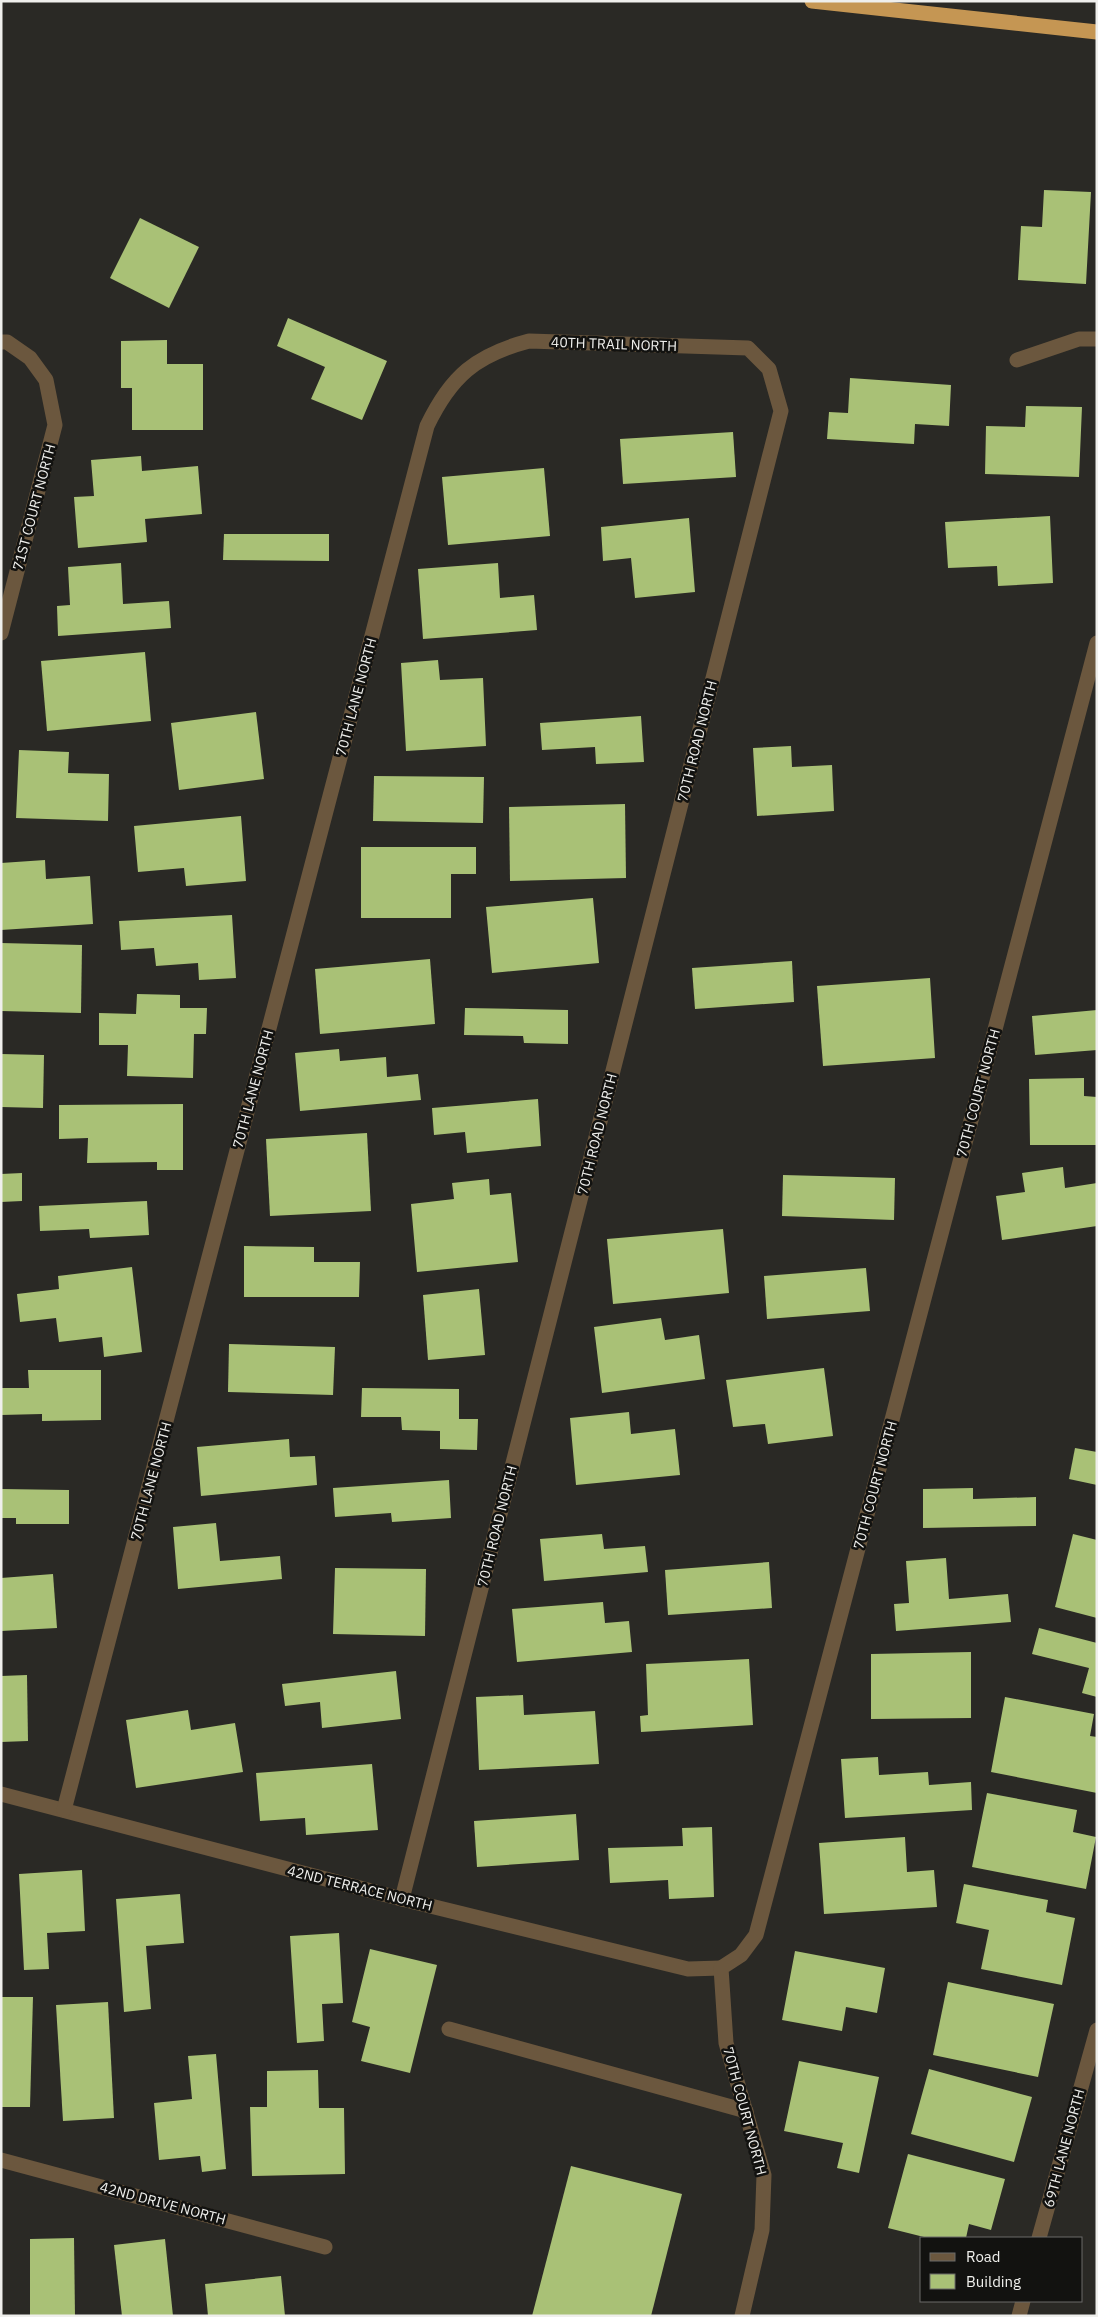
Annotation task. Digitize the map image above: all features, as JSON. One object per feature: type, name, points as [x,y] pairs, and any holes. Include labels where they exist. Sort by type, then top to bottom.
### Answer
[{"type":"highway","points":[[812,1],[1097,32]]},
{"type":"street","points":[[1017,360],[1079,339],[1097,339]]},
{"type":"street","name":"40TH TRAIL NORTH","points":[[459,375],[499,349],[529,341],[748,348],[769,369]]},
{"type":"street","name":"71ST COURT NORTH","points":[[1,342],[7,342],[30,358],[46,380],[55,425],[1,633]]},
{"type":"street","name":"70TH ROAD NORTH","points":[[402,1899],[781,411],[769,369]]},
{"type":"street","name":"70TH LANE NORTH","points":[[64,1810],[427,426],[440,398],[459,375]]},
{"type":"street","name":"70TH COURT NORTH","points":[[742,2316],[762,2230],[764,2175],[726,2043],[722,1968],[741,1956],[756,1935],[1097,643]]},
{"type":"street","name":"42ND TERRACE NORTH","points":[[1,1794],[402,1899],[688,1969],[722,1968]]},
{"type":"street","points":[[449,2029],[746,2110]]},
{"type":"street","name":"69TH LANE NORTH","points":[[1039,2237],[1097,2030]]},
{"type":"street","name":"42ND DRIVE NORTH","points":[[1,2160],[325,2246]]},
{"type":"street","points":[[1019,2316],[1023,2302]]},
{"type":"building","points":[[1044,190],[1091,192],[1086,284],[1018,280],[1021,226],[1042,227]]},
{"type":"building","points":[[140,218],[199,247],[169,308],[110,278]]},
{"type":"building","points":[[288,318],[387,361],[362,420],[311,399],[325,367],[277,346]]},
{"type":"building","points":[[167,340],[167,364],[203,364],[203,430],[132,430],[132,388],[121,388],[121,341]]},
{"type":"building","points":[[850,378],[951,385],[949,426],[915,424],[914,444],[827,439],[829,412],[848,413]]},
{"type":"building","points":[[1026,406],[1082,407],[1079,477],[985,474],[986,426],[1025,427]]},
{"type":"building","points":[[733,432],[736,477],[623,484],[620,439]]},
{"type":"building","points":[[141,456],[142,471],[198,466],[202,514],[145,519],[147,542],[78,548],[74,497],[94,496],[91,460]]},
{"type":"building","points":[[544,468],[550,536],[448,545],[442,477]]},
{"type":"building","points":[[1050,516],[1053,583],[998,586],[997,566],[948,568],[945,522]]},
{"type":"building","points":[[689,518],[695,592],[635,598],[631,558],[603,561],[601,527]]},
{"type":"building","points":[[224,534],[329,534],[329,561],[223,560]]},
{"type":"building","points":[[121,563],[123,604],[169,601],[171,628],[58,636],[57,606],[70,605],[68,567]]},
{"type":"building","points":[[498,563],[500,598],[534,595],[537,630],[423,639],[418,569]]},
{"type":"building","points":[[145,652],[151,721],[47,731],[41,661]]},
{"type":"building","points":[[438,660],[440,680],[483,678],[486,746],[406,751],[401,663]]},
{"type":"building","points":[[256,712],[264,779],[179,790],[171,723]]},
{"type":"building","points":[[641,716],[644,762],[596,764],[595,747],[542,750],[540,723]]},
{"type":"building","points":[[791,746],[792,767],[832,765],[834,811],[757,816],[753,748]]},
{"type":"building","points":[[19,750],[69,752],[68,773],[109,774],[108,821],[16,818]]},
{"type":"building","points":[[374,776],[484,777],[483,823],[373,821]]},
{"type":"building","points":[[625,804],[626,878],[510,881],[509,807]]},
{"type":"building","points":[[241,816],[246,881],[186,886],[184,868],[138,872],[134,826]]},
{"type":"building","points":[[361,847],[476,847],[476,874],[451,874],[451,918],[361,918]]},
{"type":"building","points":[[45,860],[46,879],[90,876],[93,924],[1,930],[1,863]]},
{"type":"building","points":[[593,898],[599,963],[492,973],[486,907]]},
{"type":"building","points":[[232,915],[236,978],[199,980],[198,963],[156,966],[154,948],[121,950],[119,921]]},
{"type":"building","points":[[1,943],[82,945],[81,1013],[1,1011]]},
{"type":"building","points":[[430,959],[435,1024],[320,1034],[315,969]]},
{"type":"building","points":[[792,961],[794,1002],[695,1009],[692,968]]},
{"type":"building","points":[[930,978],[935,1058],[823,1066],[817,986]]},
{"type":"building","points":[[137,994],[180,995],[180,1008],[207,1008],[206,1034],[194,1034],[193,1078],[127,1076],[128,1045],[99,1045],[99,1013],[136,1014]]},
{"type":"building","points":[[465,1008],[568,1010],[568,1044],[524,1043],[523,1036],[464,1035]]},
{"type":"building","points":[[1097,1010],[1097,1050],[1035,1055],[1032,1016]]},
{"type":"building","points":[[339,1049],[340,1061],[386,1057],[387,1077],[418,1074],[421,1100],[300,1111],[295,1053]]},
{"type":"building","points":[[1,1054],[44,1055],[43,1108],[1,1107]]},
{"type":"building","points":[[1084,1078],[1084,1096],[1097,1097],[1097,1145],[1030,1145],[1029,1079]]},
{"type":"building","points":[[538,1099],[541,1146],[467,1153],[465,1132],[434,1135],[432,1108]]},
{"type":"building","points":[[183,1104],[183,1170],[157,1170],[157,1162],[87,1163],[88,1138],[59,1139],[59,1105]]},
{"type":"building","points":[[367,1133],[371,1211],[270,1216],[266,1139]]},
{"type":"building","points":[[1063,1167],[1065,1188],[1097,1183],[1097,1226],[1002,1240],[996,1196],[1025,1192],[1022,1173]]},
{"type":"building","points":[[22,1173],[22,1201],[1,1202],[1,1174]]},
{"type":"building","points":[[783,1175],[895,1178],[894,1220],[782,1216]]},
{"type":"building","points":[[489,1179],[490,1195],[511,1193],[518,1262],[417,1272],[411,1204],[454,1199],[452,1183]]},
{"type":"building","points":[[147,1201],[149,1235],[90,1238],[89,1229],[40,1231],[39,1206]]},
{"type":"building","points":[[723,1229],[729,1293],[613,1304],[607,1239]]},
{"type":"building","points":[[244,1246],[314,1247],[314,1262],[360,1262],[359,1297],[244,1297]]},
{"type":"building","points":[[132,1267],[142,1352],[104,1357],[102,1337],[59,1342],[56,1318],[20,1322],[17,1294],[59,1289],[58,1276]]},
{"type":"building","points":[[866,1268],[870,1311],[767,1319],[764,1276]]},
{"type":"building","points":[[479,1289],[485,1355],[428,1360],[423,1295]]},
{"type":"building","points":[[661,1318],[665,1340],[699,1335],[705,1379],[602,1393],[594,1327]]},
{"type":"building","points":[[229,1344],[335,1347],[333,1395],[228,1392]]},
{"type":"building","points":[[824,1368],[833,1436],[768,1444],[765,1424],[733,1427],[726,1380]]},
{"type":"building","points":[[28,1370],[101,1370],[101,1420],[42,1421],[42,1414],[1,1415],[1,1388],[29,1388]]},
{"type":"building","points":[[362,1388],[459,1389],[459,1419],[478,1419],[477,1450],[440,1449],[440,1431],[402,1430],[401,1417],[361,1417]]},
{"type":"building","points":[[629,1412],[631,1434],[675,1429],[680,1475],[576,1485],[570,1418]]},
{"type":"building","points":[[289,1439],[290,1457],[315,1456],[317,1485],[201,1496],[197,1447]]},
{"type":"building","points":[[1075,1448],[1097,1452],[1097,1485],[1069,1479]]},
{"type":"building","points":[[449,1480],[451,1518],[392,1522],[391,1513],[335,1517],[333,1488]]},
{"type":"building","points":[[973,1488],[973,1499],[1036,1497],[1036,1526],[923,1528],[923,1489]]},
{"type":"building","points":[[1,1489],[69,1490],[69,1524],[16,1524],[16,1518],[1,1518]]},
{"type":"building","points":[[216,1523],[220,1561],[280,1556],[282,1579],[178,1589],[173,1527]]},
{"type":"building","points":[[602,1534],[604,1549],[645,1546],[648,1572],[544,1581],[540,1539]]},
{"type":"building","points":[[1073,1534],[1097,1540],[1097,1618],[1055,1607]]},
{"type":"building","points":[[946,1558],[949,1599],[1008,1594],[1011,1622],[896,1631],[894,1604],[909,1603],[906,1561]]},
{"type":"building","points":[[769,1562],[772,1608],[668,1615],[665,1570]]},
{"type":"building","points":[[335,1568],[426,1569],[425,1636],[333,1634]]},
{"type":"building","points":[[53,1574],[57,1628],[1,1631],[1,1578]]},
{"type":"building","points":[[603,1602],[605,1623],[629,1621],[632,1652],[517,1662],[512,1609]]},
{"type":"building","points":[[1039,1628],[1097,1643],[1097,1697],[1082,1693],[1089,1668],[1032,1654]]},
{"type":"building","points":[[971,1652],[971,1718],[871,1719],[871,1654]]},
{"type":"building","points":[[749,1659],[753,1725],[641,1732],[640,1716],[648,1715],[646,1664]]},
{"type":"building","points":[[396,1671],[401,1719],[322,1728],[320,1702],[285,1706],[282,1684]]},
{"type":"building","points":[[27,1675],[28,1741],[1,1742],[1,1676]]},
{"type":"building","points":[[523,1695],[524,1715],[595,1711],[599,1764],[479,1770],[476,1697]]},
{"type":"building","points":[[1005,1697],[1094,1714],[1090,1736],[1097,1737],[1097,1793],[991,1772]]},
{"type":"building","points":[[188,1710],[191,1730],[235,1723],[243,1772],[136,1788],[126,1720]]},
{"type":"building","points":[[878,1757],[879,1775],[928,1772],[929,1785],[971,1782],[972,1810],[845,1818],[841,1759]]},
{"type":"building","points":[[372,1764],[378,1830],[306,1835],[305,1818],[260,1821],[256,1773]]},
{"type":"building","points":[[987,1793],[1077,1810],[1073,1832],[1096,1837],[1086,1889],[972,1867]]},
{"type":"building","points":[[576,1814],[579,1860],[477,1867],[474,1821]]},
{"type":"building","points":[[712,1827],[714,1897],[669,1899],[668,1880],[610,1883],[608,1848],[683,1846],[682,1828]]},
{"type":"building","points":[[905,1837],[907,1872],[934,1870],[937,1907],[824,1914],[819,1843]]},
{"type":"building","points":[[82,1870],[85,1931],[47,1933],[49,1969],[24,1970],[19,1874]]},
{"type":"building","points":[[964,1884],[1048,1900],[1046,1912],[1075,1918],[1062,1985],[981,1969],[989,1930],[956,1923]]},
{"type":"building","points":[[180,1894],[184,1943],[146,1946],[151,2009],[124,2012],[116,1899]]},
{"type":"building","points":[[339,1933],[343,2003],[322,2004],[324,2041],[297,2043],[290,1936]]},
{"type":"building","points":[[370,1949],[437,1965],[410,2073],[361,2061],[370,2027],[352,2022]]},
{"type":"building","points":[[795,1951],[885,1968],[877,2013],[846,2007],[842,2031],[782,2020]]},
{"type":"building","points":[[948,1982],[1054,2004],[1038,2077],[933,2055]]},
{"type":"building","points":[[1,1997],[33,1997],[30,2107],[1,2107]]},
{"type":"building","points":[[108,2002],[114,2118],[63,2121],[56,2005]]},
{"type":"building","points":[[216,2054],[226,2169],[202,2172],[200,2156],[159,2160],[154,2103],[192,2099],[188,2056]]},
{"type":"building","points":[[799,2061],[879,2077],[859,2173],[837,2168],[843,2143],[784,2131]]},
{"type":"building","points":[[929,2069],[1032,2097],[1014,2162],[911,2134]]},
{"type":"building","points":[[318,2070],[319,2108],[344,2108],[345,2174],[252,2176],[250,2107],[267,2107],[267,2071]]},
{"type":"building","points":[[908,2154],[1005,2179],[991,2230],[969,2224],[966,2237],[924,2237],[888,2228]]},
{"type":"building","points":[[571,2166],[682,2194],[651,2316],[532,2316]]},
{"type":"building","points":[[74,2238],[75,2316],[30,2316],[30,2239]]},
{"type":"building","points":[[165,2239],[173,2316],[122,2316],[114,2245]]},
{"type":"building","points":[[281,2276],[285,2316],[208,2316],[205,2284]]}]
